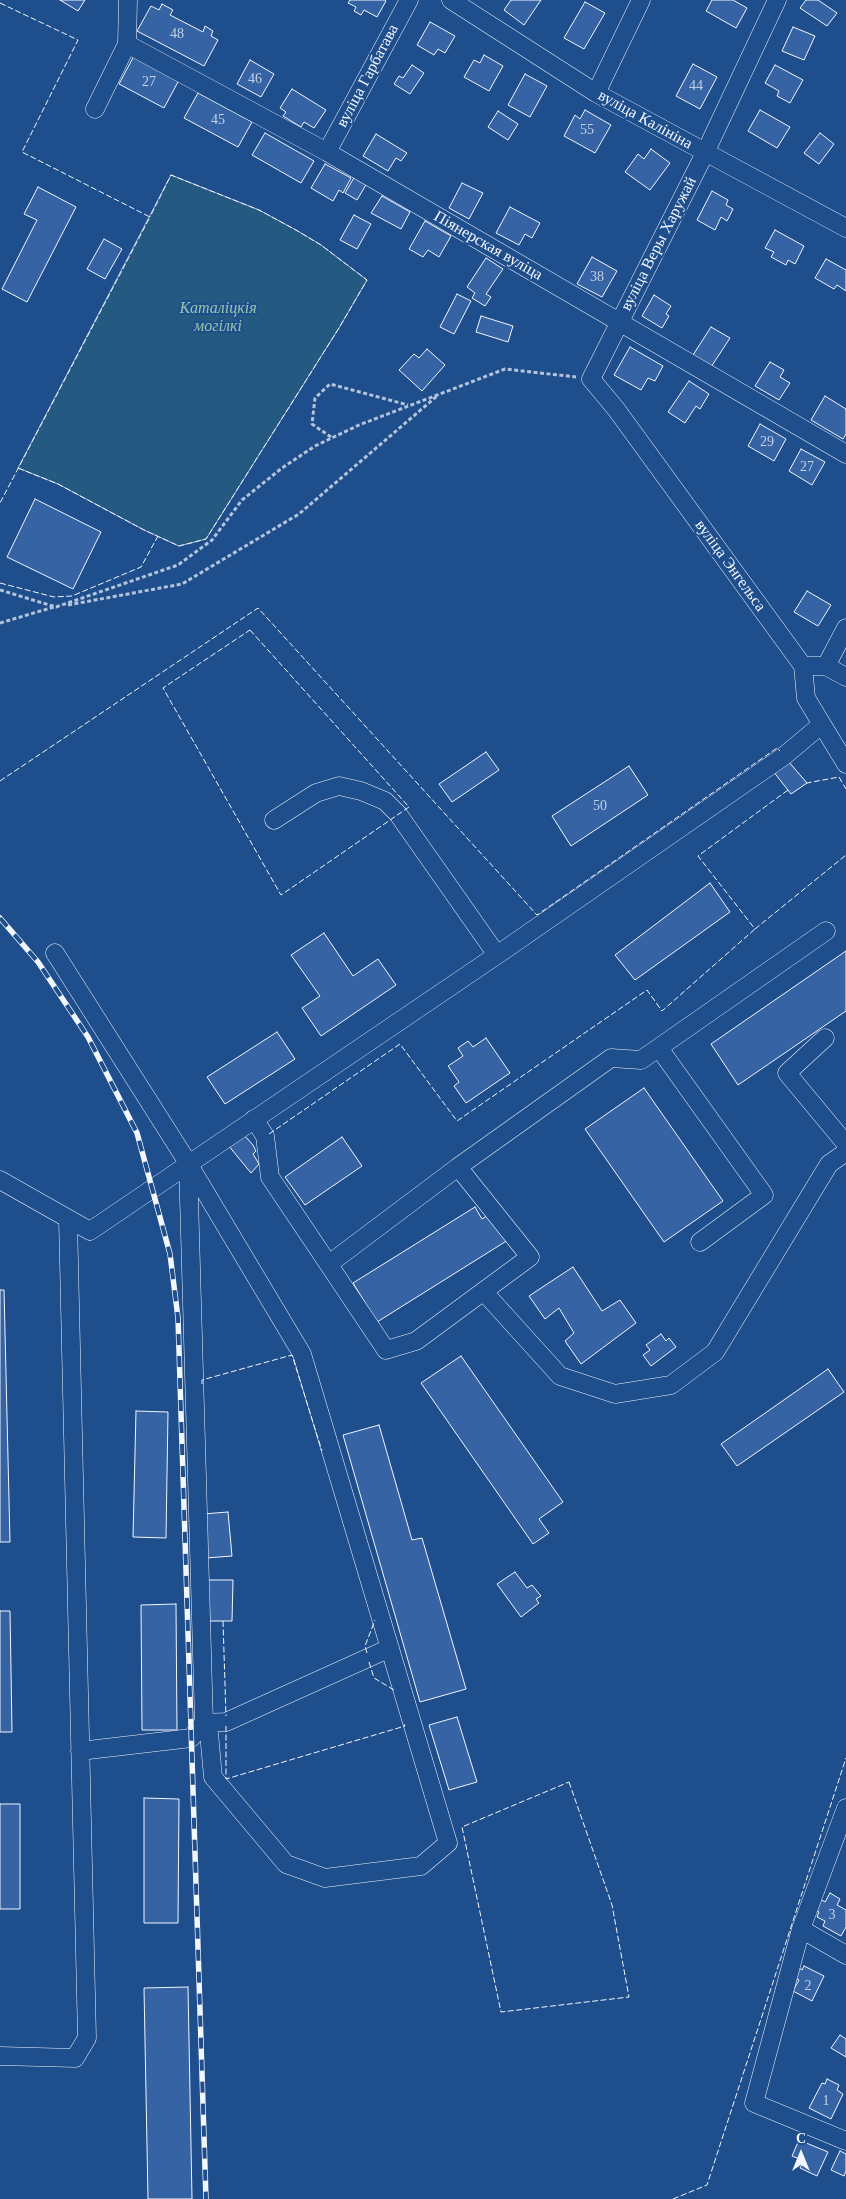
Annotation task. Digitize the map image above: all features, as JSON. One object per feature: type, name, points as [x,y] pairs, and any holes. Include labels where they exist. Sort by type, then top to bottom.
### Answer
[{"type":"street","points":[[95,110],[127,44],[128,0]]},
{"type":"street","name":"вуліца Гарбатава","points":[[327,152],[409,0]]},
{"type":"street","name":"вуліца Калініна","points":[[451,0],[596,93],[846,228]]},
{"type":"street","points":[[596,93],[642,0]]},
{"type":"street","name":"вуліца Веры Харужай","points":[[591,379],[705,153],[777,0]]},
{"type":"street","name":"Піянерская вуліца","points":[[127,44],[327,152],[846,454]]},
{"type":"street","name":"вуліца Энгельса","points":[[591,379],[616,409],[803,666]]},
{"type":"street","points":[[826,666],[846,628]]},
{"type":"street","points":[[846,677],[826,666],[803,666],[806,698],[846,764]]},
{"type":"street","points":[[0,1180],[90,1231],[497,955],[784,756],[821,725]]},
{"type":"street","points":[[274,820],[316,793],[339,786],[361,791],[385,801],[398,814],[497,955]]},
{"type":"street","points":[[329,1264],[458,1167],[611,1058],[641,1060],[826,931]]},
{"type":"street","points":[[56,953],[188,1163],[302,1354],[448,1843],[421,1866],[325,1878],[286,1864],[214,1777],[209,1733],[204,1723],[188,1163]]},
{"type":"street","points":[[825,1038],[787,1073],[846,1144]]},
{"type":"street","points":[[659,1048],[764,1195],[700,1242]]},
{"type":"street","points":[[254,1119],[265,1136],[270,1176],[386,1350],[416,1341],[530,1257],[458,1167]]},
{"type":"street","points":[[484,1292],[560,1376],[616,1394],[671,1385],[715,1352],[829,1164],[846,1152]]},
{"type":"street","points":[[0,2056],[75,2058],[87,2038],[68,1219]]},
{"type":"street","points":[[80,1751],[192,1738],[204,1723],[226,1722],[390,1648]]},
{"type":"street","points":[[846,1808],[801,1929],[754,2103],[846,2140]]},
{"type":"street","points":[[801,1929],[846,1955]]},
{"type":"path","points":[[0,624],[178,565],[212,540],[242,500],[282,468],[315,446],[410,405],[504,369],[591,379]]},
{"type":"path","points":[[332,438],[312,424],[315,398],[330,384],[410,405]]},
{"type":"path","points":[[0,590],[56,607],[182,584],[299,514],[439,394]]},
{"type":"green space","name":"Каталіцкія могілкі","points":[[171,175],[259,210],[321,245],[367,280],[339,328],[206,539],[179,546],[144,530],[58,484],[18,468]]},
{"type":"building","points":[[60,0],[85,0],[78,11]]},
{"type":"building","points":[[350,0],[386,1],[377,17],[364,10],[361,15],[354,11],[356,7],[348,3]]},
{"type":"building","points":[[511,0],[541,0],[524,25],[504,10]]},
{"type":"building","points":[[712,0],[733,0],[747,8],[736,28],[706,11]]},
{"type":"building","points":[[806,0],[818,0],[837,13],[827,26],[800,8]]},
{"type":"building","points":[[585,2],[605,13],[584,49],[564,38]]},
{"type":"building","points":[[162,4],[173,10],[170,15],[203,32],[205,26],[213,31],[211,36],[218,40],[204,66],[137,31],[151,6],[159,10]]},
{"type":"building","points":[[430,22],[455,36],[445,53],[438,49],[434,55],[417,45]]},
{"type":"building","points":[[793,27],[815,36],[804,60],[782,51]]},
{"type":"building","points":[[484,55],[503,66],[489,91],[464,77],[474,60],[480,63]]},
{"type":"building","points":[[134,56],[179,80],[164,108],[119,84]]},
{"type":"building","points":[[250,60],[274,74],[261,97],[237,84]]},
{"type":"building","points":[[693,64],[717,77],[700,109],[676,96]]},
{"type":"building","points":[[412,65],[424,73],[410,94],[394,84],[399,76],[403,78]]},
{"type":"building","points":[[775,65],[803,80],[790,103],[777,96],[779,91],[765,83]]},
{"type":"building","points":[[525,74],[547,86],[530,117],[508,105]]},
{"type":"building","points":[[292,89],[326,110],[314,128],[304,122],[301,127],[283,116],[286,112],[280,108]]},
{"type":"building","points":[[198,93],[252,122],[238,147],[184,118]]},
{"type":"building","points":[[585,110],[611,125],[595,153],[564,136],[575,115],[580,119]]},
{"type":"building","points":[[760,110],[790,127],[777,148],[748,131]]},
{"type":"building","points":[[498,111],[518,124],[508,140],[488,127]]},
{"type":"building","points":[[265,133],[314,161],[301,183],[252,155]]},
{"type":"building","points":[[820,133],[834,144],[819,164],[804,153]]},
{"type":"building","points":[[376,134],[407,153],[401,161],[396,158],[388,171],[363,156]]},
{"type":"building","points":[[651,149],[670,163],[650,190],[625,172],[638,154],[644,159]]},
{"type":"building","points":[[325,164],[351,178],[343,193],[339,190],[333,201],[311,188]]},
{"type":"building","points":[[355,176],[367,183],[357,200],[345,193]]},
{"type":"building","points":[[462,183],[483,193],[469,219],[449,208]]},
{"type":"building","points":[[38,187],[76,207],[27,302],[2,289],[37,220],[24,214]]},
{"type":"building","points":[[712,191],[728,200],[726,205],[733,209],[727,221],[721,217],[715,230],[697,220]]},
{"type":"building","points":[[382,196],[410,212],[401,229],[371,213]]},
{"type":"building","points":[[510,207],[540,223],[532,238],[525,234],[519,245],[496,233]]},
{"type":"building","points":[[354,215],[371,224],[357,249],[340,240]]},
{"type":"building","points":[[425,221],[451,236],[439,257],[428,250],[423,257],[409,249]]},
{"type":"building","points":[[775,230],[804,246],[795,264],[788,260],[786,265],[771,257],[774,252],[765,248]]},
{"type":"building","points":[[104,239],[122,249],[105,279],[87,269]]},
{"type":"building","points":[[592,257],[617,271],[602,297],[577,284]]},
{"type":"building","points":[[486,258],[503,269],[486,294],[491,297],[485,306],[472,298],[475,293],[467,287]]},
{"type":"building","points":[[826,259],[846,270],[846,291],[837,285],[834,289],[815,278]]},
{"type":"building","points":[[457,294],[471,301],[454,334],[440,327]]},
{"type":"building","points":[[654,295],[671,306],[666,314],[669,316],[662,328],[642,316]]},
{"type":"building","points":[[481,316],[513,326],[508,342],[476,332]]},
{"type":"building","points":[[711,327],[730,338],[711,367],[693,355]]},
{"type":"building","points":[[630,347],[663,366],[655,381],[648,378],[641,390],[614,375]]},
{"type":"building","points":[[427,349],[445,365],[422,391],[399,370],[414,354],[419,358]]},
{"type":"building","points":[[770,362],[784,370],[780,377],[790,383],[779,400],[755,386]]},
{"type":"building","points":[[689,381],[709,394],[700,409],[696,406],[685,423],[668,412]]},
{"type":"building","points":[[825,396],[846,409],[846,434],[843,439],[811,420]]},
{"type":"building","points":[[760,424],[786,439],[774,461],[748,446]]},
{"type":"building","points":[[801,449],[825,462],[812,485],[789,471]]},
{"type":"building","points":[[35,499],[101,532],[73,589],[7,557]]},
{"type":"building","points":[[807,591],[831,605],[818,626],[794,612]]},
{"type":"building","points":[[486,752],[499,770],[452,802],[439,784]]},
{"type":"building","points":[[788,761],[807,783],[791,794],[773,771]]},
{"type":"building","points":[[629,766],[648,795],[571,846],[552,816]]},
{"type":"building","points":[[710,883],[730,912],[635,980],[615,955]]},
{"type":"building","points":[[324,933],[353,976],[378,959],[396,985],[321,1036],[302,1008],[320,996],[291,955]]},
{"type":"building","points":[[846,951],[846,1011],[738,1085],[711,1044]]},
{"type":"building","points":[[277,1032],[295,1059],[225,1104],[207,1077]]},
{"type":"building","points":[[486,1038],[510,1073],[466,1103],[454,1086],[459,1082],[448,1066],[463,1056],[458,1048],[468,1041],[473,1047]]},
{"type":"building","points":[[644,1088],[723,1201],[664,1242],[585,1129]]},
{"type":"building","points":[[244,1135],[253,1145],[256,1151],[253,1154],[259,1164],[251,1173],[228,1145]]},
{"type":"building","points":[[342,1137],[362,1166],[305,1205],[285,1177]]},
{"type":"building","points":[[475,1207],[482,1219],[491,1213],[508,1240],[377,1322],[353,1283]]},
{"type":"building","points":[[573,1267],[602,1311],[620,1300],[636,1323],[581,1364],[565,1341],[574,1333],[559,1308],[545,1319],[529,1296]]},
{"type":"building","points":[[0,1290],[4,1290],[10,1542],[0,1542]]},
{"type":"building","points":[[661,1334],[666,1341],[669,1338],[676,1347],[651,1366],[643,1355],[650,1350],[646,1345]]},
{"type":"building","points":[[461,1356],[563,1502],[539,1519],[549,1533],[533,1544],[421,1383]]},
{"type":"building","points":[[828,1369],[844,1392],[737,1466],[721,1444]]},
{"type":"building","points":[[136,1411],[168,1412],[166,1538],[133,1537]]},
{"type":"building","points":[[379,1425],[412,1540],[422,1538],[466,1689],[420,1702],[343,1435]]},
{"type":"building","points":[[228,1512],[232,1556],[206,1558],[203,1514]]},
{"type":"building","points":[[515,1572],[527,1588],[532,1585],[541,1596],[536,1599],[539,1603],[521,1617],[497,1584]]},
{"type":"building","points":[[205,1580],[233,1580],[232,1621],[204,1621]]},
{"type":"building","points":[[176,1604],[177,1730],[142,1730],[141,1605]]},
{"type":"building","points":[[0,1611],[10,1611],[12,1732],[0,1732]]},
{"type":"building","points":[[457,1717],[477,1782],[449,1790],[429,1725]]},
{"type":"building","points":[[144,1798],[179,1799],[178,1923],[144,1923]]},
{"type":"building","points":[[0,1804],[20,1804],[20,1909],[0,1909]]},
{"type":"building","points":[[830,1893],[840,1899],[837,1905],[846,1910],[846,1927],[841,1936],[823,1926],[825,1921],[817,1917],[819,1912],[814,1909],[820,1899],[825,1902]]},
{"type":"building","points":[[804,1966],[824,1976],[812,2001],[793,1991],[799,1980],[794,1978],[799,1968],[802,1970]]},
{"type":"building","points":[[188,1987],[192,2199],[148,2199],[144,1988]]},
{"type":"building","points":[[840,2035],[846,2039],[846,2057],[831,2048]]},
{"type":"building","points":[[827,2079],[839,2085],[837,2090],[843,2094],[831,2119],[809,2108],[822,2083],[825,2084]]},
{"type":"building","points":[[799,2140],[828,2152],[817,2176],[800,2168],[804,2161],[792,2156]]},
{"type":"building","points":[[840,2151],[846,2154],[846,2171],[844,2176],[831,2170]]},
{"type":"railway","points":[[0,918],[38,962],[88,1037],[137,1133],[170,1254],[178,1318],[206,2199]]},
{"type":"fence","points":[[0,3],[78,40],[22,152],[150,217],[0,503]]},
{"type":"fence","points":[[18,468],[58,484],[144,530],[179,546],[206,539],[339,328],[367,280],[321,245],[259,210],[171,175],[150,217]]},
{"type":"fence","points":[[0,583],[54,597],[72,596],[141,567],[158,536]]},
{"type":"fence","points":[[0,781],[258,608],[537,915],[777,748],[780,751]]},
{"type":"fence","points":[[250,630],[409,807],[281,895],[163,688],[250,630]]},
{"type":"fence","points":[[806,782],[839,777],[846,789]]},
{"type":"fence","points":[[788,790],[698,856],[755,929],[846,855]]},
{"type":"fence","points":[[269,1134],[400,1044],[457,1121],[647,990],[662,1011],[755,929]]},
{"type":"fence","points":[[202,1384],[202,1380],[292,1355],[322,1451]]},
{"type":"fence","points":[[367,1653],[365,1646],[375,1620]]},
{"type":"fence","points":[[223,1621],[226,1716]]},
{"type":"fence","points":[[369,1662],[374,1678],[394,1690]]},
{"type":"fence","points":[[226,1726],[226,1779],[405,1726],[404,1724]]},
{"type":"fence","points":[[673,2199],[707,2185],[846,1758]]},
{"type":"fence","points":[[569,1782],[612,1905],[629,1997],[501,2012],[462,1827],[569,1782]]}]
